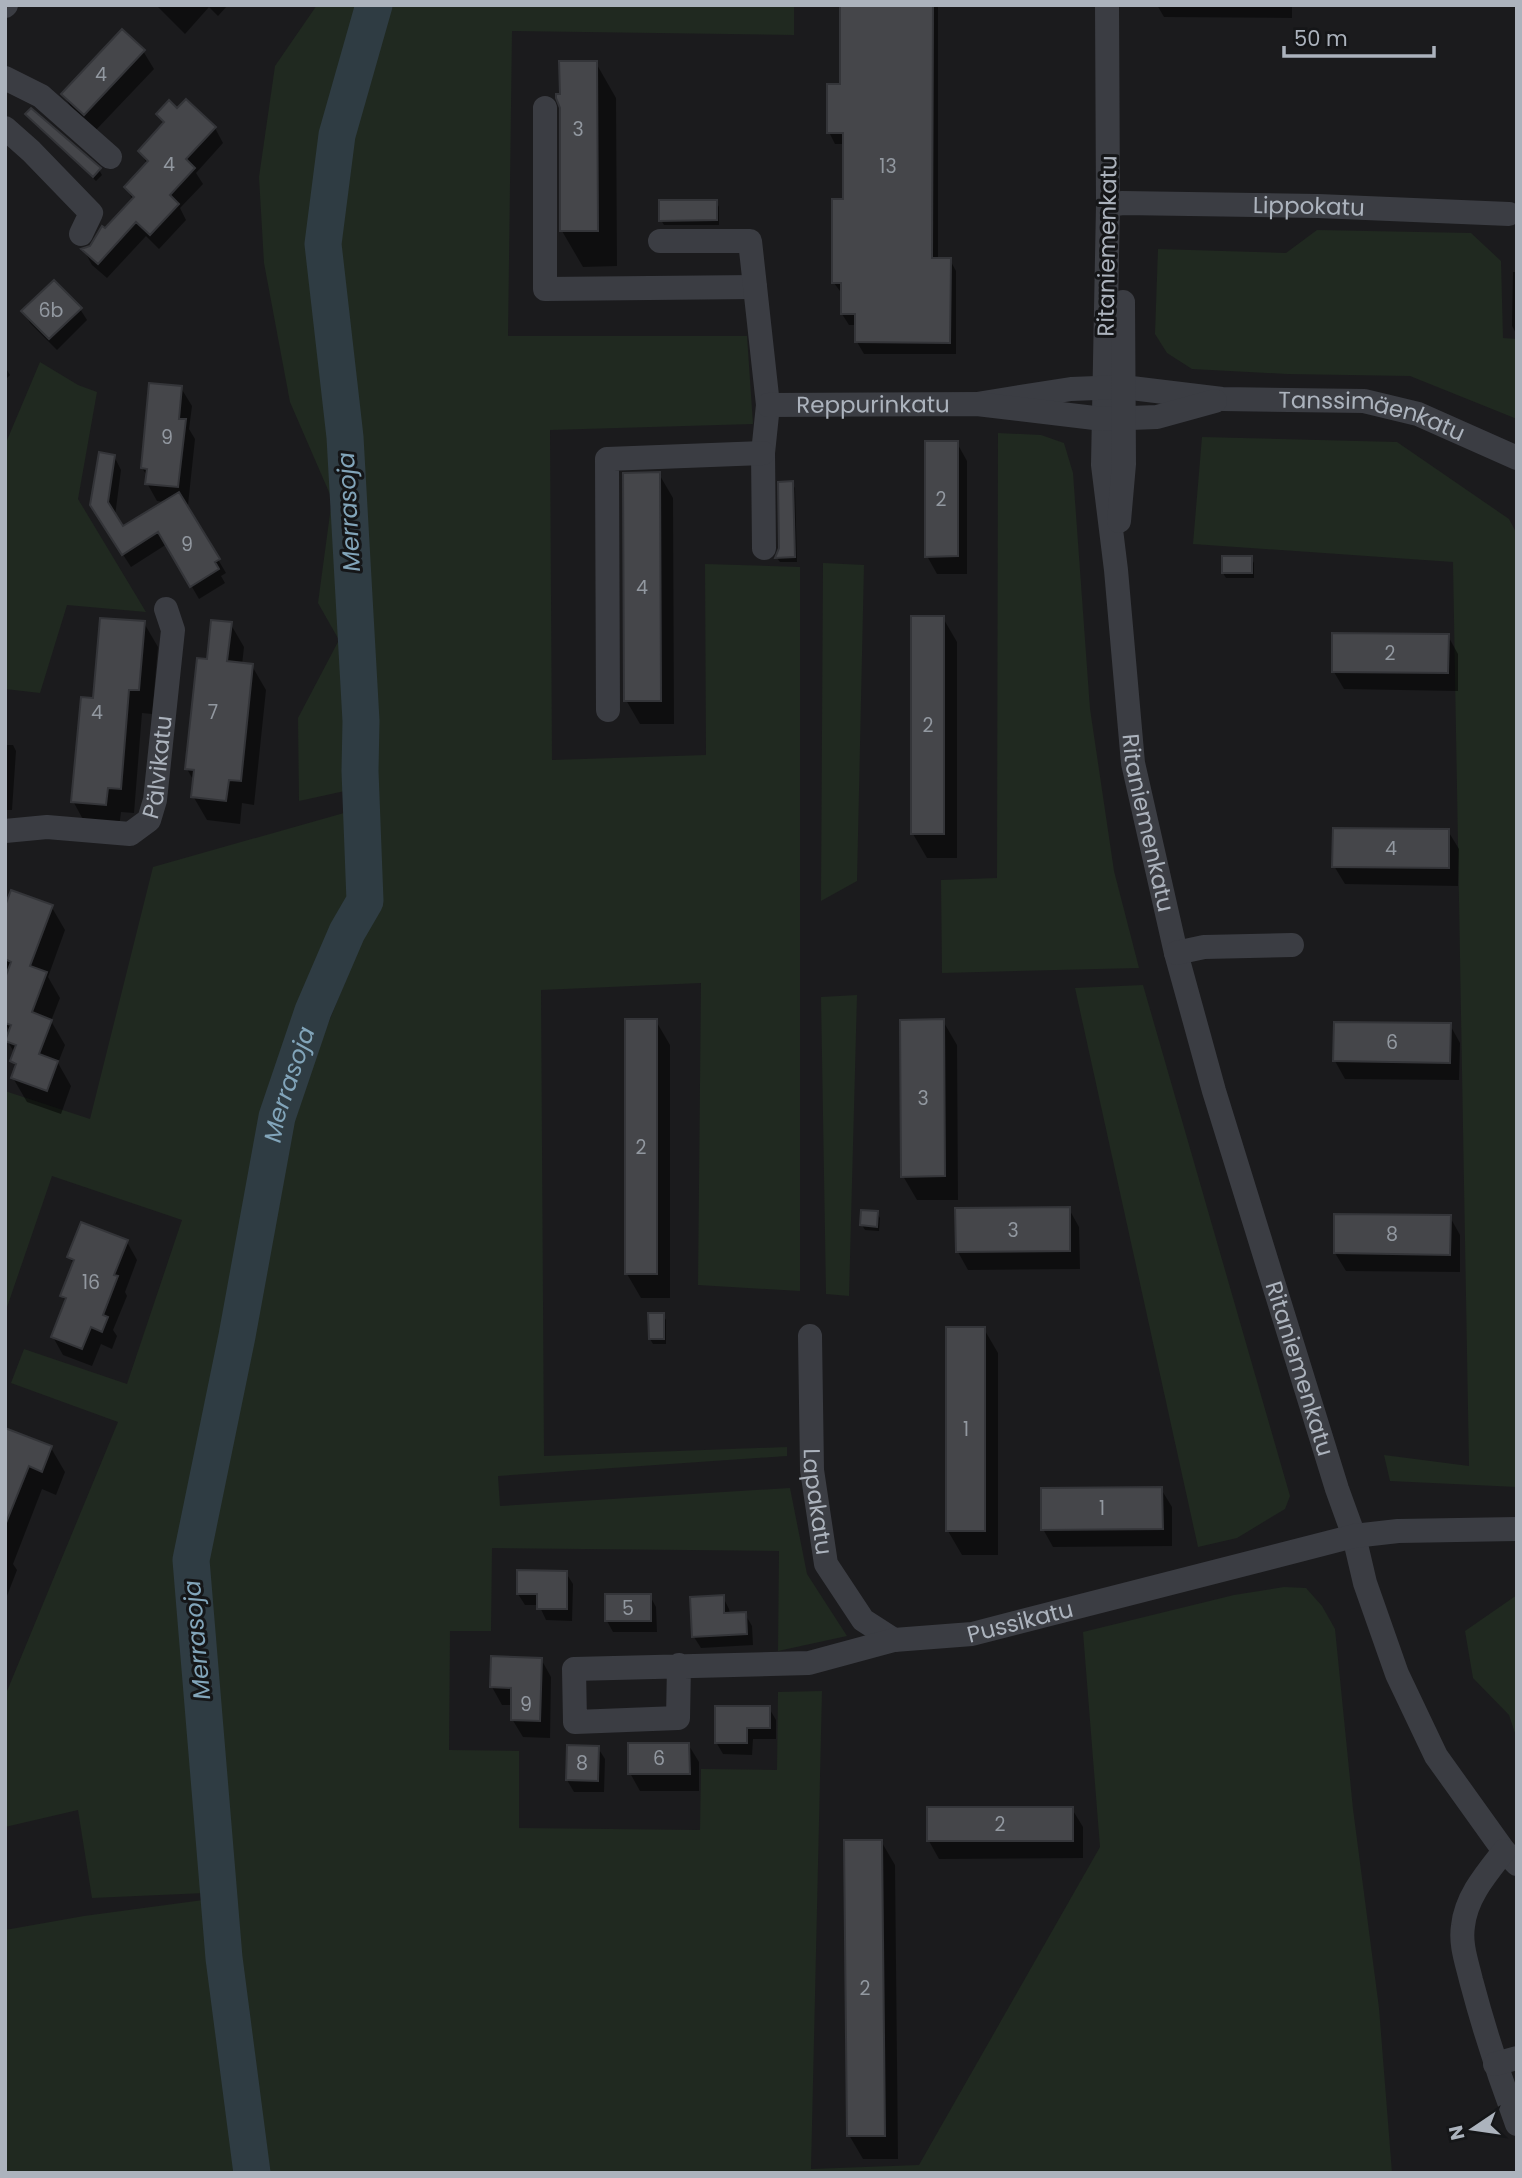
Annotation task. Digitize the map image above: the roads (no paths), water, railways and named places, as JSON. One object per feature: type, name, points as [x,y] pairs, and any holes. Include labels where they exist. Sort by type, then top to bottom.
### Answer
[{"type":"street","name":"Ritaniemenkatu","points":[[1107,5],[1116,204]]},
{"type":"street","name":"Ritaniemenkatu","points":[[1122,5],[1113,387],[1114,419],[1124,464],[1116,570],[1133,764],[1176,953],[1218,1103],[1337,1489],[1354,1536],[1365,1583],[1393,1661],[1436,1756],[1510,1858],[1479,1883],[1467,1906],[1462,1928],[1464,1951],[1506,2061],[1517,2124]]},
{"type":"street","points":[[5,78],[41,96],[110,157]]},
{"type":"street","points":[[545,108],[545,289],[755,287]]},
{"type":"street","points":[[5,128],[91,213],[81,234]]},
{"type":"street","name":"Lippokatu","points":[[1116,204],[1318,206],[1508,214]]},
{"type":"street","points":[[660,241],[750,241],[768,405],[764,453],[764,548]]},
{"type":"street","name":"Tanssimäenkatu","points":[[1113,387],[1157,389],[1222,399],[1364,401],[1418,414],[1517,458]]},
{"type":"street","name":"Reppurinkatu","points":[[977,404],[1033,393],[1113,387]]},
{"type":"street","name":"Tanssimäenkatu","points":[[1114,419],[1157,417],[1222,399]]},
{"type":"street","name":"Reppurinkatu","points":[[768,405],[977,404],[1114,419]]},
{"type":"street","points":[[608,710],[607,459],[764,453]]},
{"type":"street","name":"Pälvikatu","points":[[5,831],[47,827],[130,834],[149,820],[155,800],[173,631],[166,609]]},
{"type":"street","points":[[1176,953],[1203,947],[1292,945]]},
{"type":"street","name":"Lapakatu","points":[[810,1336],[812,1470],[827,1564],[863,1620],[894,1640]]},
{"type":"street","points":[[1354,1536],[1398,1531],[1517,1529]]},
{"type":"street","name":"Pussikatu","points":[[679,1665],[678,1718],[575,1722],[574,1669],[679,1665],[809,1663],[894,1640],[972,1634],[1354,1536]]},
{"type":"waterway","name":"Merrasoja","points":[[252,2173],[224,1958],[191,1560],[237,1336],[277,1117],[313,1011],[347,932],[365,901],[360,771],[361,721],[345,437],[323,244],[337,135],[374,5]]}]
